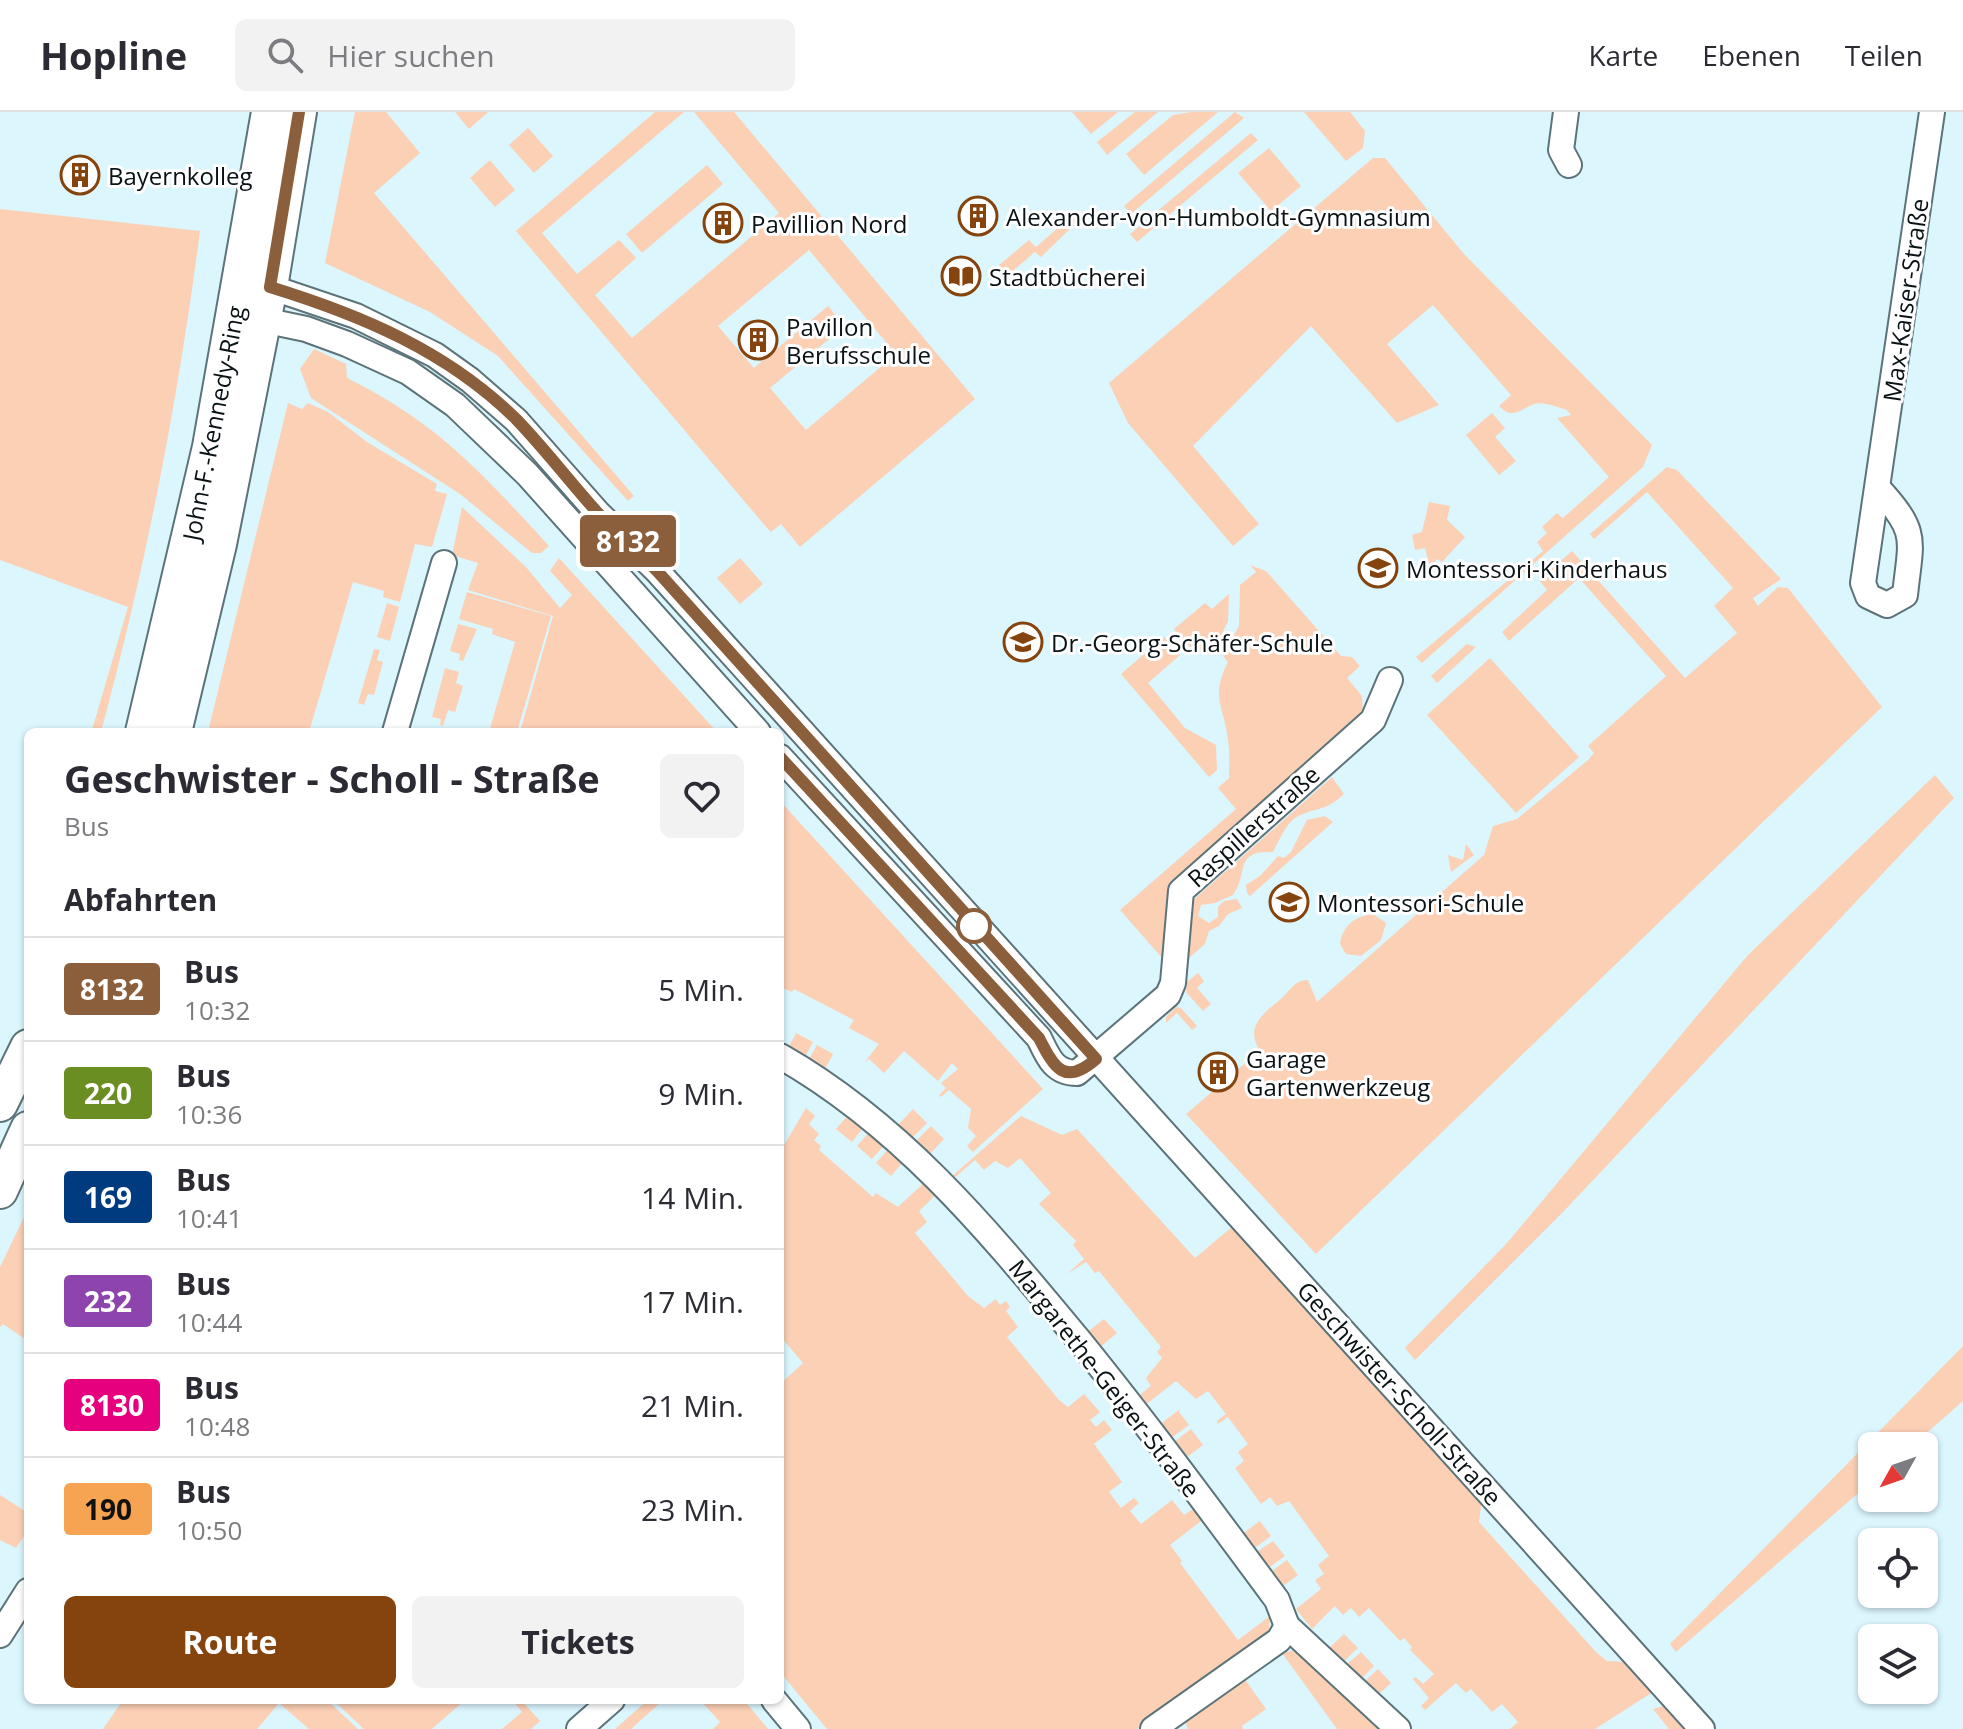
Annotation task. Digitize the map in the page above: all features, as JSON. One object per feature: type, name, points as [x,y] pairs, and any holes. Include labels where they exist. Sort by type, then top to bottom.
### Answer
[{"type":"main road","name":"John-F.-Kennedy-Ring","points":[[175,728],[219,544],[250,310],[269,112]]},
{"type":"main road","name":"John-F.-Kennedy-Ring","points":[[144,728],[204,475],[250,310],[270,287],[299,112]]},
{"type":"main road","points":[[13,1092],[24,1059]]},
{"type":"main road","points":[[0,1191],[24,1138]]},
{"type":"street","points":[[1566,112],[1561,150],[1569,165]]},
{"type":"street","name":"Max-Kaiser-Straße","points":[[1878,488],[1932,112]]},
{"type":"street","name":"Geschwister-Scholl-Straße","points":[[270,287],[326,304],[384,328],[458,371],[516,420],[597,512],[636,548],[1702,1729]]},
{"type":"street","points":[[250,310],[347,344],[408,372],[455,405],[527,474],[754,728]]},
{"type":"street","points":[[606,562],[625,557],[636,548]]},
{"type":"street","points":[[396,728],[444,563]]},
{"type":"street","name":"Raspillerstraße","points":[[1096,1059],[1168,995],[1173,983],[1181,891],[1373,720],[1390,680]]},
{"type":"street","points":[[784,761],[1039,1038],[1054,1065],[1066,1073],[1077,1073],[1096,1059]]},
{"type":"street","name":"Margarethe-Geiger-Straße","points":[[784,1058],[823,1082],[889,1131],[927,1166],[998,1243],[1104,1370],[1211,1510],[1277,1600],[1287,1626],[1398,1729]]},
{"type":"street","points":[[0,1635],[24,1597]]},
{"type":"street","points":[[1153,1729],[1279,1640],[1287,1626]]},
{"type":"street","points":[[579,1729],[607,1704]]},
{"type":"street","points":[[777,1704],[798,1729]]},
{"type":"shaded area","points":[[355,112],[386,112],[420,153],[374,193],[634,496],[628,501],[498,356],[430,312],[325,263]]},
{"type":"shaded area","points":[[455,112],[488,112],[469,129]]},
{"type":"shaded area","points":[[655,112],[684,112],[542,233],[577,274],[619,240],[636,258],[595,295],[632,338],[779,213],[694,112],[734,112],[975,399],[800,547],[781,524],[771,532],[767,528],[516,231]],"holes":[[[809,250],[896,354],[806,430],[770,388],[845,326],[828,306],[754,368],[718,326]]]},
{"type":"shaded area","points":[[1072,112],[1118,112],[1091,134]]},
{"type":"shaded area","points":[[1135,112],[1158,112],[1107,155],[1097,142]]},
{"type":"shaded area","points":[[1218,112],[1144,175],[1126,154],[1173,115]]},
{"type":"shaded area","points":[[1235,112],[1244,118],[1131,214],[1124,206]]},
{"type":"shaded area","points":[[1304,112],[1350,112],[1365,131],[1363,148],[1346,161]]},
{"type":"shaded area","points":[[528,128],[553,156],[534,173],[509,145]]},
{"type":"shaded area","points":[[1251,133],[1258,140],[1137,242],[1130,234]]},
{"type":"shaded area","points":[[1269,148],[1301,186],[1271,211],[1238,173]]},
{"type":"shaded area","points":[[1373,158],[1385,158],[1464,254],[1652,445],[1643,467],[1422,663],[1416,657],[1543,551],[1537,542],[1547,533],[1542,527],[1557,513],[1563,518],[1609,477],[1557,418],[1571,415],[1567,410],[1542,403],[1512,413],[1504,410],[1499,406],[1511,395],[1433,305],[1387,344],[1439,405],[1397,423],[1311,326],[1193,446],[1259,524],[1233,546],[1128,423],[1109,383]]},
{"type":"shaded area","points":[[490,160],[515,190],[495,207],[470,178]]},
{"type":"shaded area","points":[[707,165],[723,184],[642,253],[626,234]]},
{"type":"shaded area","points":[[0,209],[200,231],[182,358],[159,483],[102,728],[93,728],[128,607],[0,560]]},
{"type":"shaded area","points":[[1074,214],[1079,220],[1041,257],[1035,252],[1008,275],[999,265],[1029,240],[1036,247]]},
{"type":"shaded area","points":[[314,349],[346,364],[347,378],[408,413],[457,452],[549,546],[541,553],[532,553],[460,494],[311,398],[300,369]]},
{"type":"shaded area","points":[[288,403],[302,409],[308,403],[328,412],[367,442],[437,484],[435,491],[447,494],[432,547],[415,544],[400,602],[383,597],[384,591],[353,582],[310,728],[209,728]]},
{"type":"shaded area","points":[[1492,413],[1505,428],[1495,437],[1516,461],[1499,475],[1466,435]]},
{"type":"shaded area","points":[[1667,467],[1677,470],[1781,579],[1753,598],[1758,606],[1778,587],[1788,588],[1882,707],[1316,1254],[1186,1114],[1219,1086],[1215,1081],[1227,1071],[1217,1059],[1222,1054],[1237,1070],[1260,1051],[1254,1034],[1258,1021],[1294,986],[1308,980],[1317,1002],[1484,855],[1493,826],[1517,819],[1588,760],[1594,753],[1588,746],[1666,676],[1579,578],[1509,641],[1502,632],[1547,590],[1539,580],[1572,551],[1685,678],[1737,633],[1714,606],[1733,588],[1647,492],[1594,539],[1590,534]]},
{"type":"shaded area","points":[[1429,502],[1450,506],[1447,520],[1465,537],[1442,562],[1437,559],[1430,567],[1425,548],[1415,550],[1412,535],[1422,532]]},
{"type":"shaded area","points":[[462,507],[526,567],[560,608],[572,595],[550,571],[559,558],[713,728],[521,728],[553,616],[468,590],[478,563],[452,555]]},
{"type":"shaded area","points":[[740,558],[763,584],[740,604],[717,578]]},
{"type":"shaded area","points":[[1250,565],[1266,571],[1341,656],[1352,657],[1360,666],[1347,678],[1362,696],[1363,712],[1169,884],[1163,959],[1120,910],[1236,809],[1218,788],[1229,778],[1228,740],[1219,693],[1228,662],[1223,656],[1239,626],[1240,585],[1256,572]]},
{"type":"shaded area","points":[[467,592],[551,616],[518,728],[490,728],[515,642],[492,634],[493,629],[459,619]]},
{"type":"shaded area","points":[[1229,594],[1228,621],[1214,651],[1195,650],[1174,629],[1205,603],[1212,609]]},
{"type":"shaded area","points":[[387,603],[399,607],[390,641],[377,637]]},
{"type":"shaded area","points":[[458,624],[477,629],[463,661],[459,660],[460,654],[450,651]]},
{"type":"shaded area","points":[[1164,637],[1180,655],[1148,683],[1185,728],[1216,745],[1217,770],[1209,777],[1121,674]]},
{"type":"shaded area","points":[[1467,644],[1476,647],[1437,683],[1431,676]]},
{"type":"shaded area","points":[[374,649],[380,650],[377,660],[383,662],[374,695],[368,694],[364,705],[358,703]]},
{"type":"shaded area","points":[[1490,658],[1579,757],[1516,813],[1427,715]]},
{"type":"shaded area","points":[[445,668],[459,672],[456,683],[463,686],[455,712],[448,710],[443,726],[440,725],[441,719],[432,717]]},
{"type":"shaded area","points":[[1935,775],[1954,798],[1563,1212],[1415,1360],[1405,1348],[1507,1243],[1748,955]]},
{"type":"shaded area","points":[[1332,777],[1344,794],[1328,806],[1292,820],[1273,852],[1260,852],[1247,859],[1233,895],[1201,905],[1198,916],[1209,923],[1218,917],[1218,907],[1224,901],[1237,899],[1242,908],[1228,914],[1219,926],[1209,931],[1205,944],[1189,958],[1192,901]]},
{"type":"shaded area","points":[[784,805],[1043,1089],[973,1152],[967,1146],[976,1136],[968,1128],[971,1109],[949,1090],[941,1097],[939,1095],[946,1088],[941,1083],[958,1069],[952,1063],[938,1081],[904,1051],[884,1073],[869,1059],[864,1063],[879,1044],[849,1028],[854,1020],[794,989],[792,992],[784,989]]},
{"type":"shaded area","points":[[1325,816],[1333,822],[1250,896],[1246,885],[1260,876],[1278,856],[1284,858],[1291,852],[1307,820]]},
{"type":"shaded area","points":[[1466,844],[1474,855],[1451,872],[1448,855],[1463,860]]},
{"type":"shaded area","points":[[1373,914],[1386,923],[1381,940],[1361,956],[1346,954],[1340,944],[1347,927],[1361,917]]},
{"type":"shaded area","points":[[1198,973],[1204,981],[1197,988],[1211,1004],[1203,1011],[1186,992],[1187,982]]},
{"type":"shaded area","points":[[1176,1007],[1181,1008],[1197,1026],[1192,1030],[1177,1013],[1166,1023],[1166,1017]]},
{"type":"shaded area","points":[[796,1033],[813,1042],[804,1059],[787,1050]]},
{"type":"shaded area","points":[[817,1045],[833,1054],[824,1071],[808,1061]]},
{"type":"shaded area","points":[[806,1108],[815,1116],[809,1124],[819,1134],[814,1140],[821,1146],[819,1150],[873,1197],[876,1193],[898,1207],[927,1180],[939,1192],[919,1211],[927,1222],[915,1233],[968,1296],[984,1308],[996,1299],[1000,1305],[1006,1301],[1010,1307],[1006,1311],[1018,1327],[1007,1337],[1059,1400],[1068,1407],[1084,1394],[1100,1412],[1090,1420],[1096,1427],[1104,1420],[1112,1430],[1094,1444],[1122,1482],[1109,1492],[1121,1508],[1134,1498],[1139,1503],[1130,1511],[1141,1524],[1172,1500],[1184,1515],[1196,1507],[1205,1518],[1170,1545],[1238,1640],[1270,1616],[1269,1629],[1260,1643],[1137,1729],[827,1729],[784,1677],[784,1380],[803,1363],[784,1341],[784,1145]]},
{"type":"shaded area","points":[[913,1109],[927,1123],[911,1139],[897,1126]]},
{"type":"shaded area","points":[[851,1112],[866,1124],[852,1142],[836,1129]]},
{"type":"shaded area","points":[[1021,1116],[1062,1135],[1077,1129],[1195,1258],[1232,1227],[1482,1499],[1479,1522],[1596,1652],[1607,1661],[1628,1662],[1656,1690],[1595,1729],[1510,1729],[1518,1722],[1502,1704],[1492,1712],[1471,1689],[1466,1693],[1456,1683],[1425,1710],[1421,1706],[1429,1698],[1413,1679],[1416,1677],[1423,1684],[1434,1674],[1410,1650],[1412,1647],[1404,1638],[1400,1641],[1369,1608],[1359,1617],[1351,1608],[1343,1615],[1335,1606],[1312,1629],[1296,1609],[1321,1589],[1315,1580],[1324,1574],[1318,1565],[1329,1556],[1289,1501],[1277,1506],[1270,1497],[1261,1504],[1235,1468],[1244,1461],[1238,1452],[1248,1444],[1228,1417],[1218,1424],[1217,1421],[1226,1414],[1208,1391],[1196,1399],[1176,1381],[1144,1406],[1137,1397],[1151,1386],[1146,1378],[1162,1358],[1157,1352],[1161,1347],[1099,1271],[1095,1273],[1086,1262],[1067,1274],[1084,1259],[1073,1245],[1076,1241],[1039,1204],[1051,1193],[1020,1158],[1008,1168],[995,1161],[984,1170],[975,1160],[953,1179],[951,1177]]},
{"type":"shaded area","points":[[931,1126],[944,1139],[929,1155],[915,1142]]},
{"type":"shaded area","points":[[872,1129],[887,1142],[872,1159],[857,1146]]},
{"type":"shaded area","points":[[891,1146],[906,1159],[891,1176],[876,1163]]},
{"type":"shaded area","points":[[24,1217],[24,1338],[3,1324],[0,1327],[0,1267]]},
{"type":"shaded area","points":[[1104,1319],[1117,1333],[1099,1348],[1086,1333]]},
{"type":"shaded area","points":[[1963,1346],[1963,1401],[1928,1432],[1878,1432]]},
{"type":"shaded area","points":[[1180,1409],[1189,1425],[1170,1439],[1159,1425]]},
{"type":"shaded area","points":[[1191,1429],[1203,1445],[1186,1458],[1174,1442]]},
{"type":"shaded area","points":[[1858,1453],[1858,1493],[1676,1652],[1670,1644]]},
{"type":"shaded area","points":[[0,1495],[24,1510],[24,1536],[16,1548],[0,1540]]},
{"type":"shaded area","points":[[1260,1521],[1271,1536],[1252,1550],[1241,1535]]},
{"type":"shaded area","points":[[1273,1541],[1285,1556],[1267,1569],[1255,1553]]},
{"type":"shaded area","points":[[1287,1560],[1298,1575],[1280,1588],[1269,1573]]},
{"type":"shaded area","points":[[1344,1634],[1358,1648],[1342,1663],[1329,1648]]},
{"type":"shaded area","points":[[1300,1649],[1382,1729],[1337,1729],[1282,1653]]},
{"type":"shaded area","points":[[1361,1652],[1374,1666],[1359,1681],[1345,1666]]},
{"type":"shaded area","points":[[1378,1669],[1391,1683],[1376,1697],[1362,1684]]},
{"type":"shaded area","points":[[1244,1678],[1266,1709],[1242,1726],[1243,1729],[1188,1729],[1185,1721]]},
{"type":"shaded area","points":[[120,1704],[278,1704],[257,1729],[103,1729]]},
{"type":"shaded area","points":[[280,1704],[331,1704],[358,1729],[309,1729]]},
{"type":"shaded area","points":[[337,1704],[460,1704],[432,1729],[364,1729]]},
{"type":"shaded area","points":[[515,1704],[525,1704],[540,1721],[531,1729],[502,1729],[522,1712]]},
{"type":"shaded area","points":[[643,1704],[659,1704],[631,1729],[615,1729]]},
{"type":"shaded area","points":[[704,1704],[747,1704],[768,1729],[713,1729],[720,1722]]},
{"type":"shaded area","points":[[1666,1705],[1689,1729],[1669,1729],[1653,1709]]},
{"type":"bus line","name":"8132","points":[[299,112],[270,287],[326,304],[397,334],[435,355],[470,380],[516,420],[570,477],[597,512],[658,572],[1096,1059],[1077,1073],[1066,1073],[1054,1065],[1045,1054],[1039,1038],[784,761]]},
{"type":"place","name":"Bayernkolleg","points":[[80,175]]},
{"type":"place","name":"Alexander-von-Humboldt-Gymnasium","points":[[978,216]]},
{"type":"place","name":"Pavillion Nord","points":[[723,223]]},
{"type":"place","name":"Stadtbücherei","points":[[961,276]]},
{"type":"place","name":"Pavillon Berufsschule","points":[[758,340]]},
{"type":"place","name":"Montessori-Kinderhaus","points":[[1378,568]]},
{"type":"place","name":"Dr.-Georg-Schäfer-Schule","points":[[1023,642]]},
{"type":"place","name":"Montessori-Schule","points":[[1289,902]]},
{"type":"place","name":"Garage Gartenwerkzeug","points":[[1218,1072]]}]
